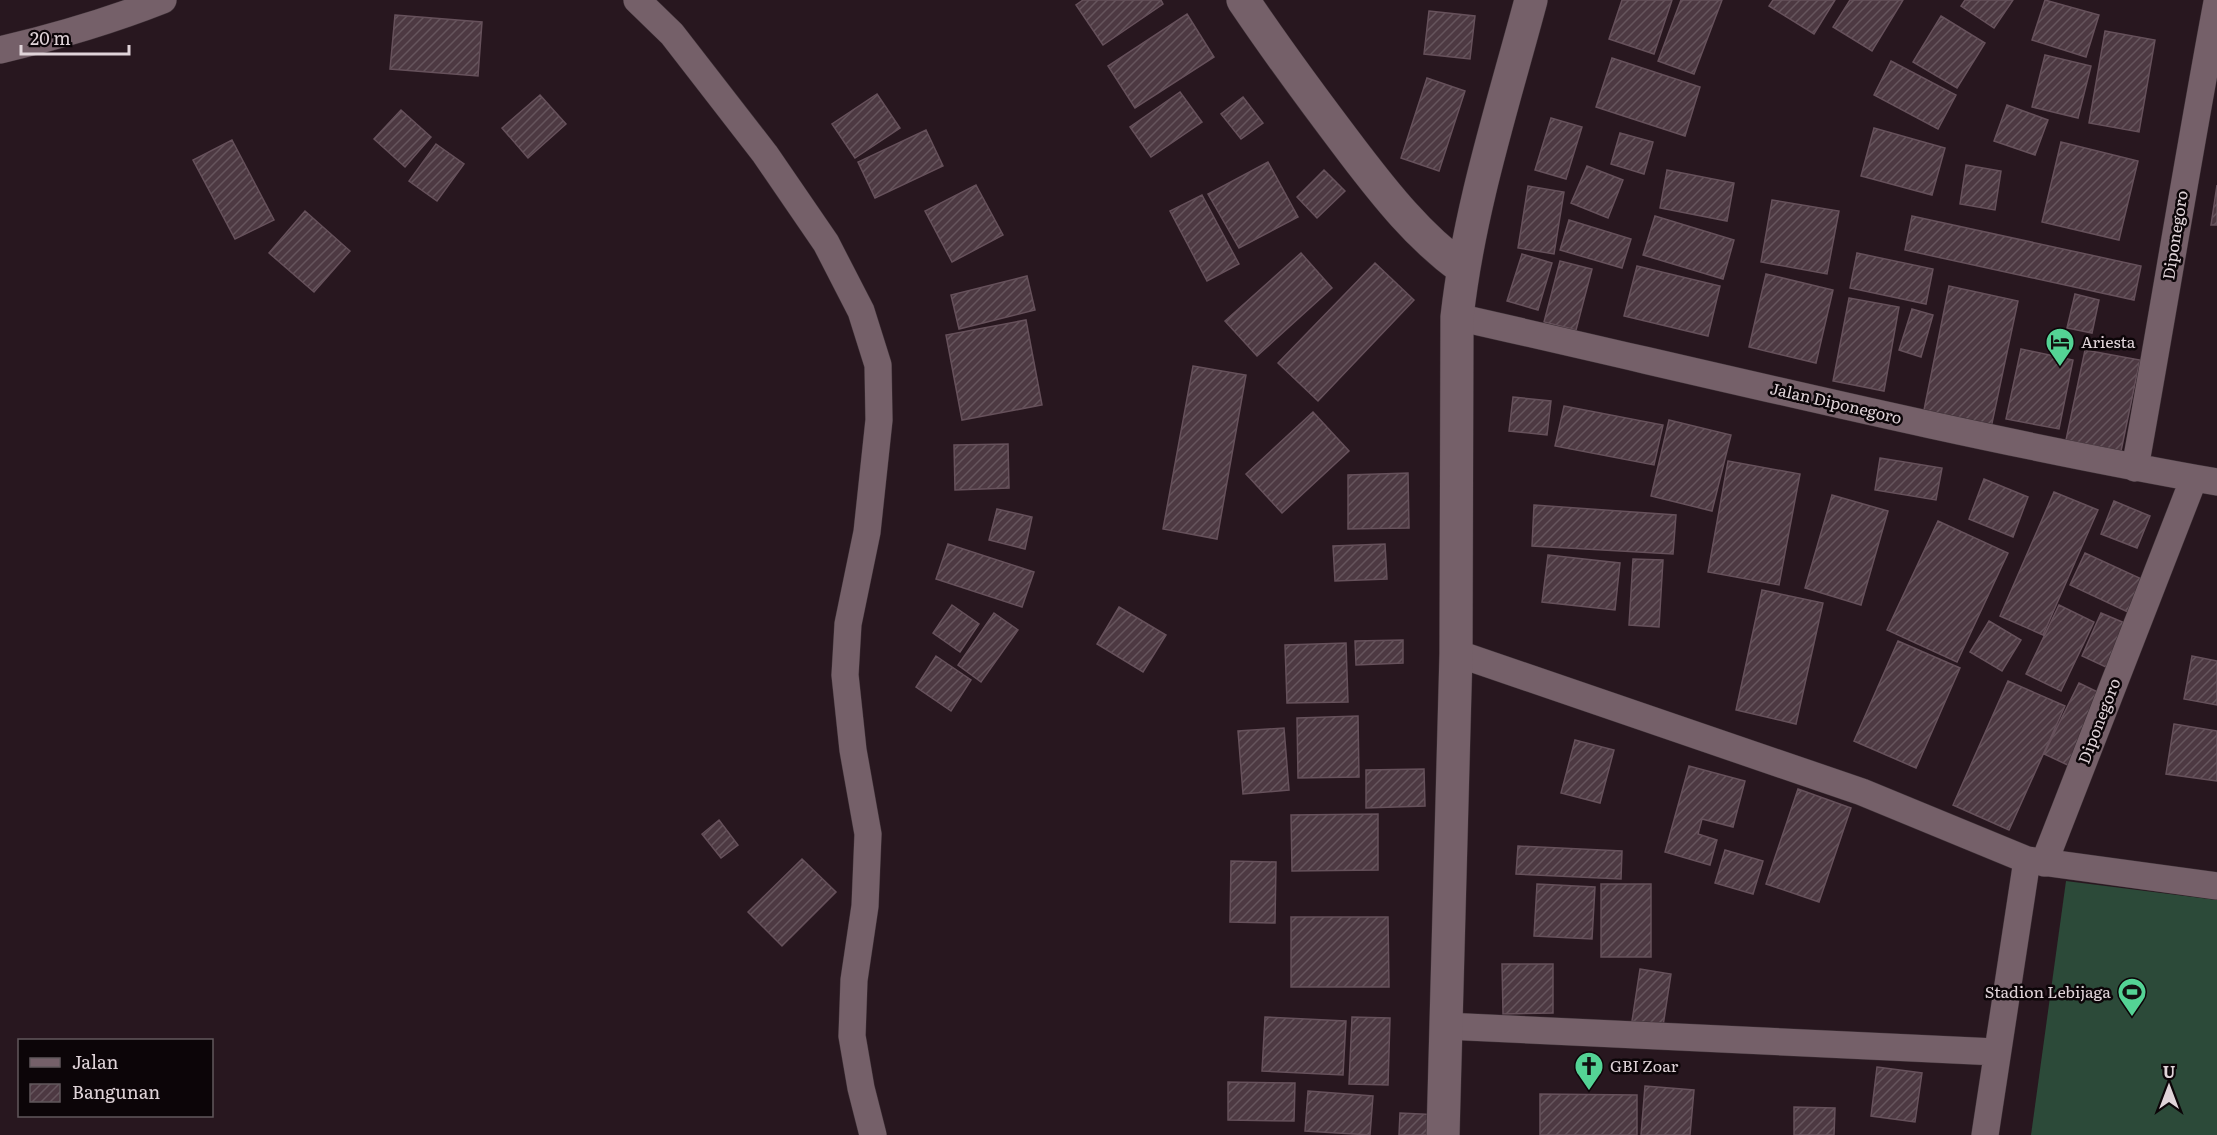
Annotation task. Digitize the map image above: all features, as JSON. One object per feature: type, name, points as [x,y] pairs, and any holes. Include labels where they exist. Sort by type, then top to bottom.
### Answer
[{"type":"street","points":[[0,50],[122,17],[163,0]]},
{"type":"street","points":[[637,0],[672,34],[765,154],[826,243],[861,311],[878,365],[877,442],[867,532],[848,624],[844,675],[853,750],[868,834],[865,906],[854,980],[852,1036],[861,1088],[873,1135]]},
{"type":"street","points":[[1243,0],[1301,85],[1365,168],[1428,240],[1462,268]]},
{"type":"street","points":[[1443,1135],[1456,653],[1457,317],[1462,268],[1473,216],[1531,0]]},
{"type":"street","name":"Diponegoro","points":[[2135,468],[2189,148],[2217,2]]},
{"type":"street","name":"Jalan Diponegoro","points":[[1457,317],[1837,404],[2135,468],[2206,480]]},
{"type":"street","name":"Diponegoro","points":[[1985,1135],[1996,1052],[2035,861],[2206,480]]},
{"type":"street","points":[[1456,653],[1862,792],[2035,861],[2217,886]]},
{"type":"street","points":[[1445,1026],[1996,1052]]},
{"type":"green space","name":"Stadion Lebijaga","points":[[2066,881],[2217,900],[2217,1135],[2031,1135]]},
{"type":"building","points":[[1083,0],[1161,0],[1163,4],[1103,45],[1076,5]]},
{"type":"building","points":[[1622,0],[1672,0],[1654,54],[1609,39]]},
{"type":"building","points":[[1681,0],[1722,0],[1694,74],[1658,61]]},
{"type":"building","points":[[1773,0],[1835,0],[1814,34],[1769,6]]},
{"type":"building","points":[[1850,0],[1903,0],[1872,51],[1833,27]]},
{"type":"building","points":[[1965,0],[2013,0],[1994,28],[1961,6]]},
{"type":"building","points":[[2045,0],[2099,15],[2086,57],[2032,40]]},
{"type":"building","points":[[1429,11],[1475,16],[1470,59],[1424,54]]},
{"type":"building","points":[[1187,14],[1214,57],[1135,108],[1108,66]]},
{"type":"building","points":[[395,15],[482,22],[478,76],[390,69]]},
{"type":"building","points":[[1941,16],[1985,43],[1957,88],[1913,62]]},
{"type":"building","points":[[2105,31],[2155,40],[2139,132],[2089,123]]},
{"type":"building","points":[[2045,55],[2091,66],[2078,118],[2032,107]]},
{"type":"building","points":[[1612,58],[1700,87],[1685,136],[1596,107]]},
{"type":"building","points":[[1891,61],[1956,95],[1938,129],[1874,95]]},
{"type":"building","points":[[1427,78],[1465,91],[1439,171],[1401,158]]},
{"type":"building","points":[[1180,92],[1202,122],[1151,157],[1130,127]]},
{"type":"building","points":[[877,94],[900,128],[855,158],[832,124]]},
{"type":"building","points":[[540,95],[566,124],[528,158],[502,128]]},
{"type":"building","points":[[1243,97],[1263,123],[1241,139],[1221,114]]},
{"type":"building","points":[[2007,105],[2048,120],[2035,155],[1994,141]]},
{"type":"building","points":[[401,110],[431,137],[405,167],[374,139]]},
{"type":"building","points":[[1551,118],[1582,127],[1566,179],[1535,170]]},
{"type":"building","points":[[1874,128],[1945,148],[1932,195],[1861,176]]},
{"type":"building","points":[[926,130],[943,166],[875,198],[858,162]]},
{"type":"building","points":[[1620,133],[1653,142],[1644,174],[1611,164]]},
{"type":"building","points":[[232,140],[274,220],[235,239],[193,160]]},
{"type":"building","points":[[2061,142],[2138,161],[2119,240],[2042,222]]},
{"type":"building","points":[[436,144],[464,164],[437,201],[409,181]]},
{"type":"building","points":[[1268,162],[1298,217],[1239,248],[1208,194]]},
{"type":"building","points":[[1966,165],[2001,171],[1995,210],[1960,204]]},
{"type":"building","points":[[1587,166],[1623,180],[1608,218],[1571,203]]},
{"type":"building","points":[[1324,170],[1345,191],[1317,218],[1297,197]]},
{"type":"building","points":[[1667,170],[1734,183],[1727,221],[1660,208]]},
{"type":"building","points":[[976,185],[1003,235],[952,262],[925,211]]},
{"type":"building","points":[[2217,185],[2217,225],[2211,225]]},
{"type":"building","points":[[1528,186],[1564,192],[1554,254],[1518,248]]},
{"type":"building","points":[[1202,195],[1239,264],[1207,281],[1170,211]]},
{"type":"building","points":[[1772,200],[1839,211],[1827,274],[1761,262]]},
{"type":"building","points":[[305,211],[350,251],[314,292],[269,253]]},
{"type":"building","points":[[1655,216],[1734,240],[1723,279],[1643,255]]},
{"type":"building","points":[[1912,216],[2141,266],[2134,300],[1905,250]]},
{"type":"building","points":[[1569,220],[1631,239],[1622,268],[1560,250]]},
{"type":"building","points":[[1301,253],[1332,288],[1257,356],[1225,321]]},
{"type":"building","points":[[1857,253],[1933,269],[1926,304],[1850,288]]},
{"type":"building","points":[[1522,254],[1552,263],[1538,310],[1507,301]]},
{"type":"building","points":[[1560,261],[1592,269],[1576,330],[1544,322]]},
{"type":"building","points":[[1375,263],[1414,300],[1318,401],[1278,363]]},
{"type":"building","points":[[1637,266],[1720,286],[1708,336],[1624,316]]},
{"type":"building","points":[[1766,274],[1833,290],[1816,363],[1749,347]]},
{"type":"building","points":[[1027,276],[1035,310],[959,329],[951,295]]},
{"type":"building","points":[[1949,286],[2018,301],[1991,428],[1923,415]]},
{"type":"building","points":[[2075,294],[2099,300],[2092,333],[2067,328]]},
{"type":"building","points":[[1849,298],[1899,307],[1884,391],[1833,381]]},
{"type":"building","points":[[1912,309],[1933,315],[1921,357],[1899,350]]},
{"type":"building","points":[[1026,320],[1042,405],[962,420],[946,335]]},
{"type":"building","points":[[2021,349],[2073,360],[2059,429],[2006,419]]},
{"type":"building","points":[[2085,350],[2140,360],[2121,451],[2066,440]]},
{"type":"building","points":[[1193,366],[1246,375],[1217,539],[1163,529]]},
{"type":"building","points":[[1513,397],[1551,401],[1547,435],[1509,431]]},
{"type":"building","points":[[1564,406],[1663,425],[1654,465],[1555,446]]},
{"type":"building","points":[[1313,412],[1349,451],[1282,513],[1246,474]]},
{"type":"building","points":[[1669,420],[1731,435],[1712,511],[1651,496]]},
{"type":"building","points":[[1008,444],[1009,488],[955,490],[954,445]]},
{"type":"building","points":[[1880,458],[1942,468],[1936,500],[1875,490]]},
{"type":"building","points":[[1728,461],[1800,474],[1779,585],[1708,572]]},
{"type":"building","points":[[1408,473],[1409,528],[1348,529],[1348,475]]},
{"type":"building","points":[[1984,479],[2028,497],[2013,537],[1969,519]]},
{"type":"building","points":[[2054,492],[2098,510],[2043,635],[2000,616]]},
{"type":"building","points":[[1832,495],[1888,511],[1861,605],[1805,588]]},
{"type":"building","points":[[2114,501],[2150,516],[2137,548],[2101,534]]},
{"type":"building","points":[[1534,505],[1676,515],[1673,554],[1532,546]]},
{"type":"building","points":[[997,509],[1032,517],[1025,549],[989,540]]},
{"type":"building","points":[[1938,521],[2008,553],[1957,662],[1887,630]]},
{"type":"building","points":[[948,544],[1034,572],[1022,607],[936,579]]},
{"type":"building","points":[[1385,544],[1387,579],[1335,581],[1333,546]]},
{"type":"building","points":[[2085,553],[2146,581],[2130,613],[2070,585]]},
{"type":"building","points":[[1548,555],[1620,563],[1615,610],[1542,602]]},
{"type":"building","points":[[1633,559],[1663,560],[1659,627],[1629,625]]},
{"type":"building","points":[[1762,590],[1823,603],[1796,724],[1736,710]]},
{"type":"building","points":[[952,605],[979,624],[960,652],[933,633]]},
{"type":"building","points":[[2059,605],[2094,622],[2061,691],[2026,674]]},
{"type":"building","points":[[1119,607],[1166,635],[1143,672],[1097,644]]},
{"type":"building","points":[[994,613],[1018,630],[981,682],[958,665]]},
{"type":"building","points":[[2101,613],[2127,624],[2108,668],[2082,656]]},
{"type":"building","points":[[1989,621],[2021,640],[2002,671],[1970,652]]},
{"type":"building","points":[[1403,640],[1403,663],[1356,665],[1355,641]]},
{"type":"building","points":[[1898,641],[1960,668],[1916,768],[1854,741]]},
{"type":"building","points":[[1346,643],[1348,702],[1287,703],[1285,645]]},
{"type":"building","points":[[936,656],[971,680],[951,711],[916,687]]},
{"type":"building","points":[[2192,656],[2217,661],[2217,705],[2184,699]]},
{"type":"building","points":[[2008,681],[2065,706],[2009,830],[1953,805]]},
{"type":"building","points":[[2079,683],[2106,696],[2072,767],[2044,754]]},
{"type":"building","points":[[1358,716],[1359,777],[1298,778],[1297,718]]},
{"type":"building","points":[[2174,724],[2217,731],[2217,781],[2166,774]]},
{"type":"building","points":[[1284,728],[1289,790],[1243,794],[1238,731]]},
{"type":"building","points":[[1575,740],[1614,750],[1600,803],[1561,793]]},
{"type":"building","points":[[1689,766],[1745,781],[1733,827],[1702,819],[1698,834],[1717,840],[1710,865],[1665,852]]},
{"type":"building","points":[[1424,769],[1425,806],[1366,808],[1366,770]]},
{"type":"building","points":[[1798,789],[1851,808],[1819,902],[1766,884]]},
{"type":"building","points":[[1378,814],[1378,870],[1292,871],[1291,815]]},
{"type":"building","points":[[719,820],[738,845],[721,858],[702,834]]},
{"type":"building","points":[[1518,846],[1622,851],[1621,879],[1516,874]]},
{"type":"building","points":[[1725,850],[1763,861],[1753,894],[1715,883]]},
{"type":"building","points":[[802,859],[836,892],[782,946],[748,912]]},
{"type":"building","points":[[1231,861],[1276,862],[1275,923],[1230,922]]},
{"type":"building","points":[[1537,884],[1595,887],[1592,939],[1534,936]]},
{"type":"building","points":[[1601,884],[1651,884],[1651,957],[1601,957]]},
{"type":"building","points":[[1291,917],[1388,917],[1389,987],[1291,987]]},
{"type":"building","points":[[1502,964],[1553,964],[1553,1013],[1503,1014]]},
{"type":"building","points":[[1640,969],[1671,974],[1663,1026],[1632,1021]]},
{"type":"building","points":[[1265,1017],[1346,1021],[1343,1075],[1262,1071]]},
{"type":"building","points":[[1352,1017],[1390,1018],[1388,1085],[1349,1084]]},
{"type":"building","points":[[1877,1067],[1922,1073],[1915,1122],[1871,1116]]},
{"type":"building","points":[[1228,1082],[1295,1083],[1294,1121],[1228,1120]]},
{"type":"building","points":[[1645,1086],[1694,1090],[1690,1135],[1641,1135]]},
{"type":"building","points":[[1308,1091],[1373,1096],[1370,1135],[1305,1131]]},
{"type":"building","points":[[1540,1094],[1637,1095],[1637,1135],[1540,1135]]},
{"type":"building","points":[[1794,1107],[1835,1108],[1834,1135],[1794,1135]]},
{"type":"building","points":[[1400,1113],[1441,1115],[1439,1135],[1399,1135]]},
{"type":"place","name":"Ariesta","points":[[2060,368]]},
{"type":"place","name":"Stadion Lebijaga","points":[[2132,1018]]},
{"type":"place","name":"GBI Zoar","points":[[1589,1092]]}]
